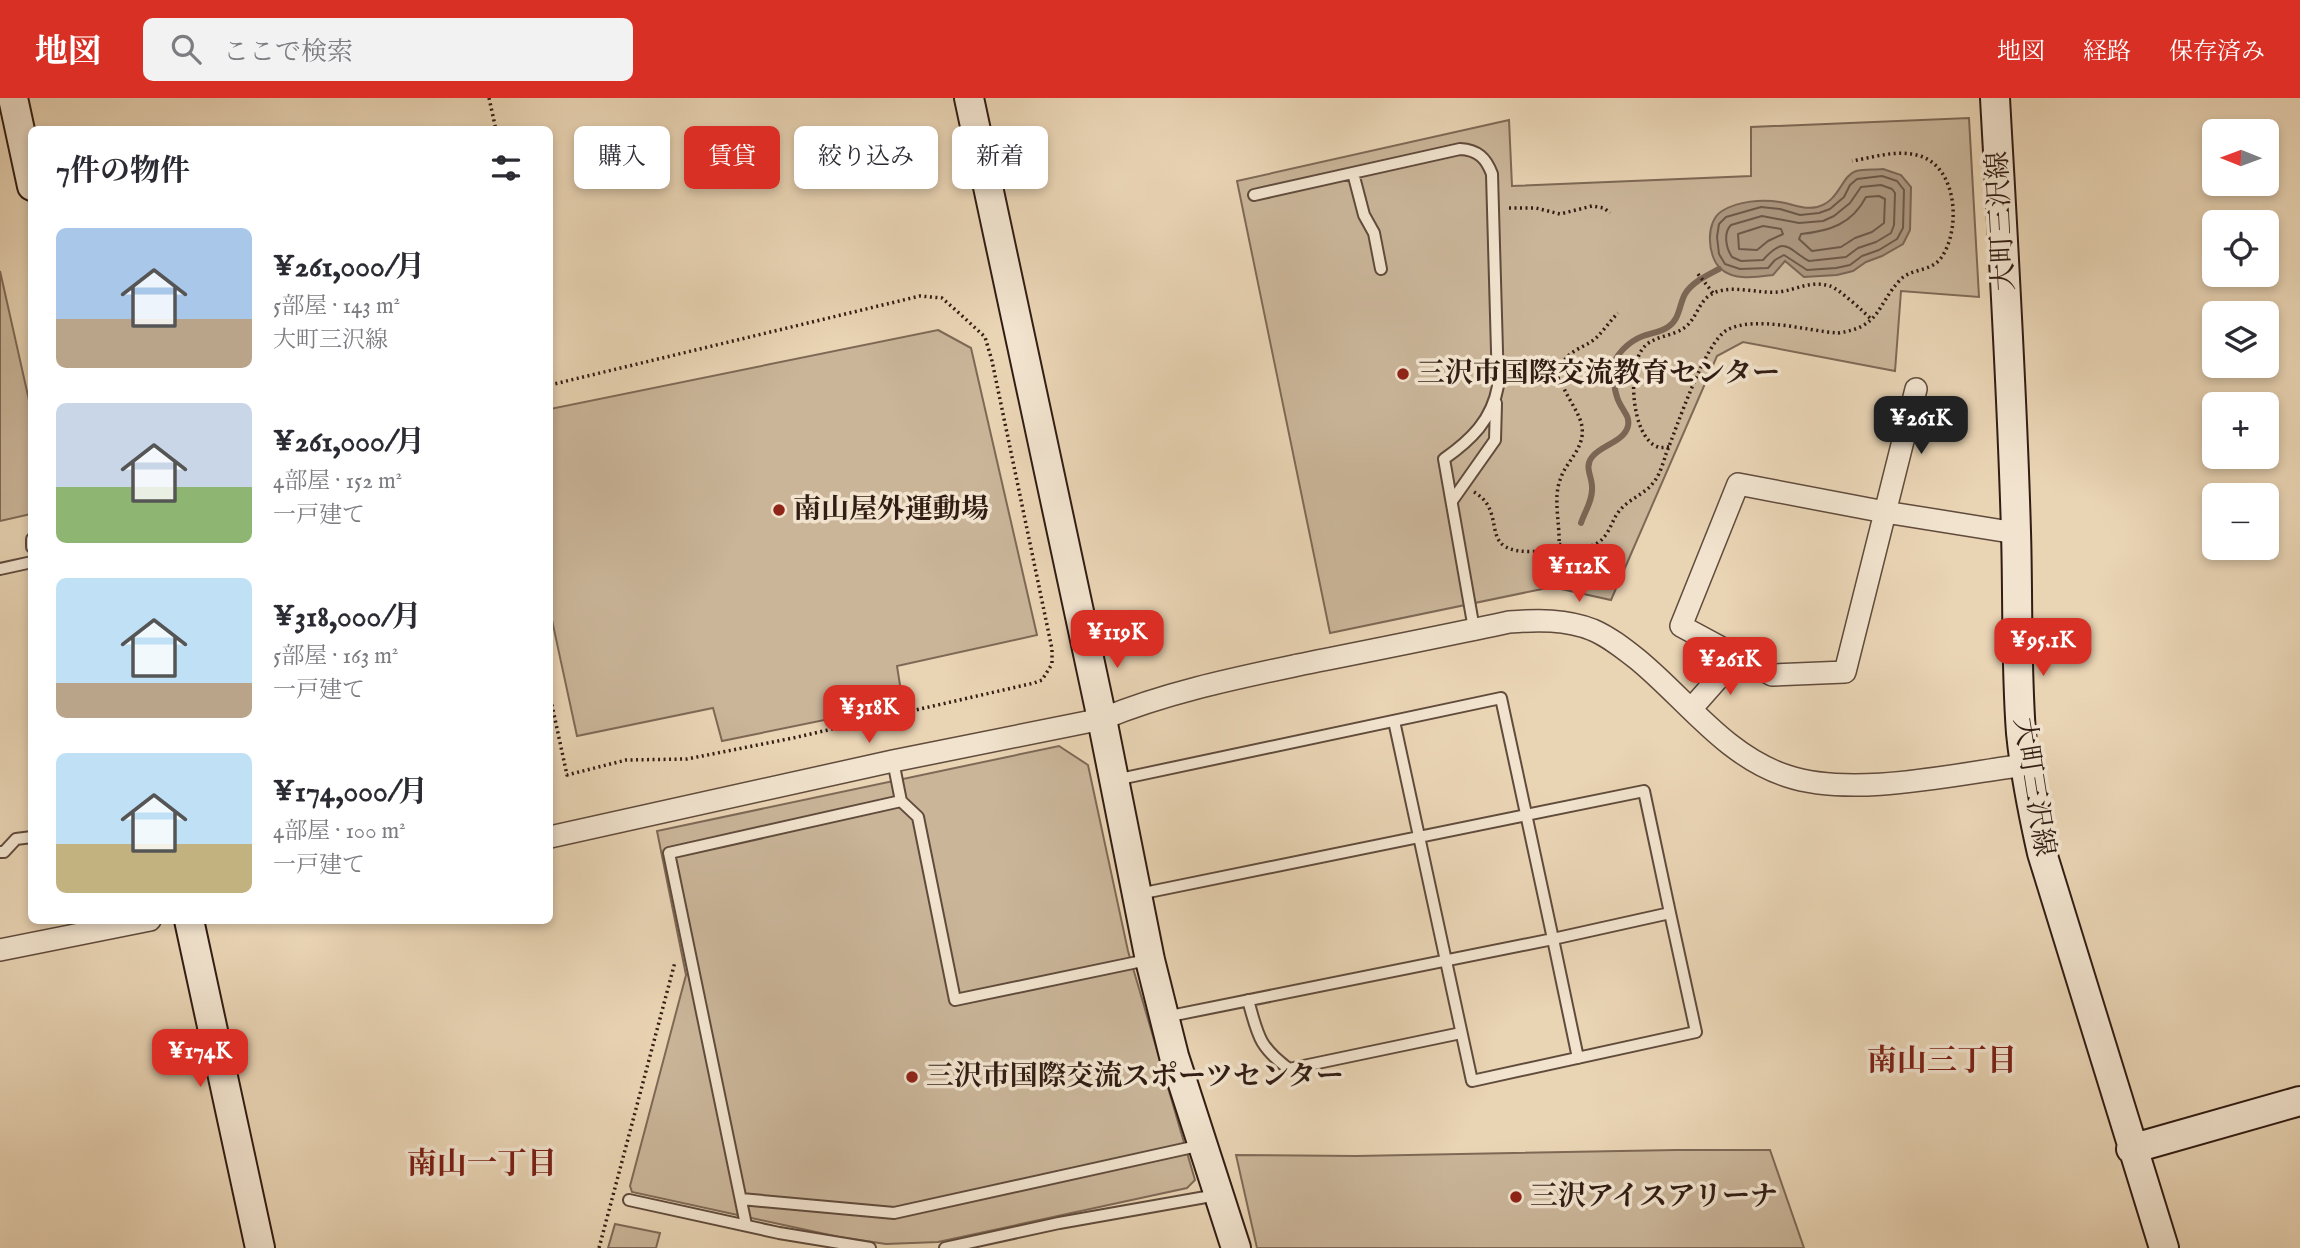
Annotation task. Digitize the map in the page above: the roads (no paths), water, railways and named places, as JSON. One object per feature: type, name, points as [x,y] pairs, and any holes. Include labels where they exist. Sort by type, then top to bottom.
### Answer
[{"type":"street","points":[[13,98],[28,167]]},
{"type":"street","points":[[969,98],[1102,719],[1150,960],[1174,1056],[1236,1248]]},
{"type":"street","name":"大町三沢線","points":[[1995,98],[2016,533],[2018,674],[2025,765],[2042,853],[2131,1149],[2164,1248]]},
{"type":"street","points":[[1916,389],[1885,512],[1845,672],[1772,675],[1681,626],[1738,484],[1885,512],[2016,533]]},
{"type":"street","points":[[553,836],[893,761],[1102,719],[1134,705],[1203,686],[1508,622],[1541,620],[1570,623],[1593,630],[1616,642],[1744,755],[1788,776],[1814,783],[1880,784],[2025,765]]},
{"type":"street","points":[[1691,709],[1737,657]]},
{"type":"street","points":[[0,950],[130,924]]},
{"type":"street","points":[[190,924],[260,1248]]},
{"type":"street","points":[[2131,1149],[2300,1101]]},
{"type":"lane","points":[[1254,195],[1441,153],[1469,149],[1487,160],[1492,174],[1493,208],[1497,377],[1495,440],[1452,501]]},
{"type":"lane","points":[[1353,173],[1364,215],[1374,233],[1381,269]]},
{"type":"lane","points":[[1474,629],[1444,459],[1482,426],[1495,400]]},
{"type":"lane","points":[[0,569],[28,563]]},
{"type":"lane","points":[[1114,780],[1501,698],[1578,1058]]},
{"type":"lane","points":[[1136,894],[1420,838],[1526,817],[1644,791],[1696,1032],[1472,1081],[1420,838],[1394,721]]},
{"type":"lane","points":[[893,761],[901,801],[918,817],[955,1000],[1150,960]]},
{"type":"lane","points":[[746,1225],[669,853],[901,801]]},
{"type":"lane","points":[[0,852],[4,852],[16,839],[28,838]]},
{"type":"lane","points":[[1165,1017],[1671,913]]},
{"type":"lane","points":[[1248,1000],[1259,1041],[1271,1056],[1289,1069],[1461,1033]]},
{"type":"lane","points":[[741,1199],[894,1213],[1203,1145]]},
{"type":"lane","points":[[945,1248],[1059,1223],[1219,1195]]},
{"type":"lane","points":[[629,1199],[746,1225],[870,1248]]},
{"type":"water","points":[[1883,169],[1901,175],[1911,187],[1910,230],[1903,244],[1882,256],[1853,271],[1804,277],[1785,261],[1773,275],[1753,277],[1726,273],[1716,263],[1710,239],[1713,223],[1722,211],[1735,205],[1758,201],[1817,207],[1831,200],[1847,178],[1856,171]]},
{"type":"waterway","points":[[1581,523],[1592,492],[1588,468],[1590,461],[1596,453],[1622,436],[1628,426],[1627,416],[1614,386],[1613,370],[1616,359],[1633,341],[1672,324],[1688,290],[1700,279],[1719,269]]},
{"type":"place","name":"三沢市国際交流教育センター","points":[[1403,374]]},
{"type":"place","name":"南山屋外運動場","points":[[779,510]]},
{"type":"place","name":"三沢市国際交流スポーツセンター","points":[[912,1077]]},
{"type":"place","name":"三沢アイスアリーナ","points":[[1516,1197]]},
{"type":"district","name":"南山三丁目","points":[[1942,1062]]},
{"type":"district","name":"南山一丁目","points":[[482,1165]]}]
